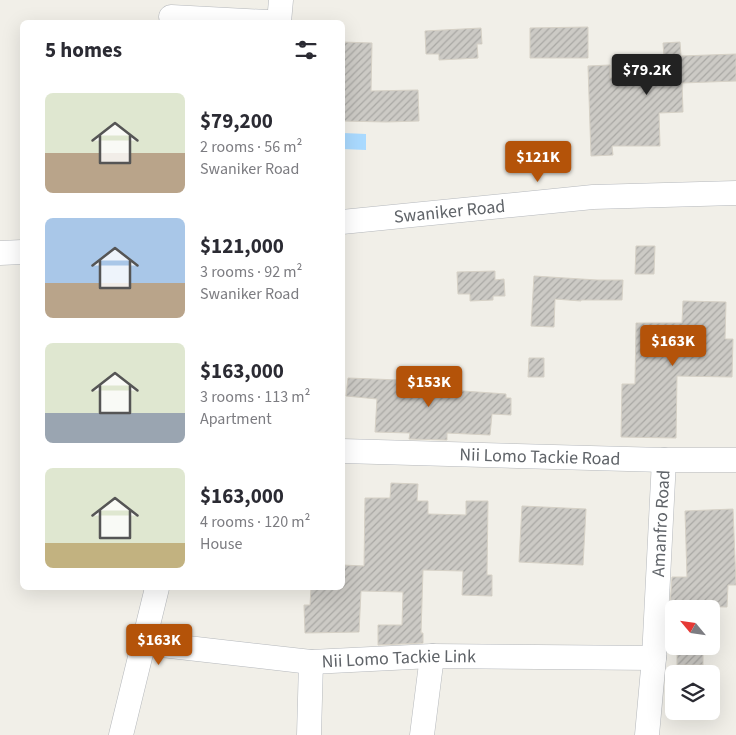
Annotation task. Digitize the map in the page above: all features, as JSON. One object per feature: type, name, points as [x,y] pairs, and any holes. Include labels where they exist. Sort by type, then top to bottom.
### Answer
[{"type":"street","points":[[278,20],[281,0]]},
{"type":"street","points":[[171,17],[229,20]]},
{"type":"street","name":"Swaniker Road","points":[[345,222],[593,197],[736,194]]},
{"type":"street","name":"Nii Lomo Tackie Road","points":[[345,452],[736,460]]},
{"type":"street","name":"Amanfro Road","points":[[647,735],[654,658],[664,460]]},
{"type":"street","points":[[121,735],[157,590]]},
{"type":"street","name":"Nii Lomo Tackie Link","points":[[144,643],[311,662],[432,656],[654,658]]},
{"type":"street","points":[[422,735],[432,656]]},
{"type":"street","points":[[309,735],[311,662]]},
{"type":"water","points":[[345,133],[366,134],[366,150],[345,149]]},
{"type":"building","points":[[588,27],[588,58],[530,58],[530,28]]},
{"type":"building","points":[[481,28],[482,44],[477,44],[478,58],[439,60],[439,54],[426,54],[425,31]]},
{"type":"building","points":[[345,42],[372,43],[371,91],[418,90],[419,121],[345,121]]},
{"type":"building","points":[[680,42],[681,56],[736,54],[736,81],[682,83],[683,112],[659,113],[660,146],[612,146],[613,155],[591,156],[588,66],[610,65],[610,78],[642,78],[642,57],[664,57],[663,43]]},
{"type":"building","points":[[636,246],[655,246],[654,274],[635,274]]},
{"type":"building","points":[[495,271],[495,280],[504,279],[505,296],[493,296],[493,300],[470,301],[470,294],[458,294],[457,272]]},
{"type":"building","points":[[534,276],[623,280],[622,300],[581,301],[555,299],[554,327],[531,326]]},
{"type":"building","points":[[683,301],[726,302],[725,339],[733,339],[732,377],[677,376],[676,438],[621,437],[622,384],[635,384],[636,323],[682,323]]},
{"type":"building","points":[[529,358],[544,358],[544,377],[528,377]]},
{"type":"building","points":[[348,378],[450,382],[449,390],[506,394],[506,398],[511,398],[511,415],[492,414],[490,435],[447,433],[447,440],[409,439],[410,433],[375,432],[377,399],[346,396]]},
{"type":"building","points":[[391,483],[418,484],[417,501],[428,501],[428,514],[466,515],[466,501],[488,501],[487,575],[492,575],[492,596],[462,595],[463,571],[423,570],[421,633],[423,633],[423,643],[378,645],[378,625],[402,625],[403,592],[361,591],[359,632],[305,633],[304,605],[310,605],[311,590],[345,590],[345,565],[364,566],[365,498],[390,498]]},
{"type":"building","points":[[522,506],[586,509],[583,565],[519,562]]},
{"type":"building","points":[[733,509],[736,585],[728,585],[727,607],[720,607],[720,600],[670,600],[672,577],[687,577],[685,511]]},
{"type":"building","points":[[677,655],[703,655],[703,665],[677,665]]}]
